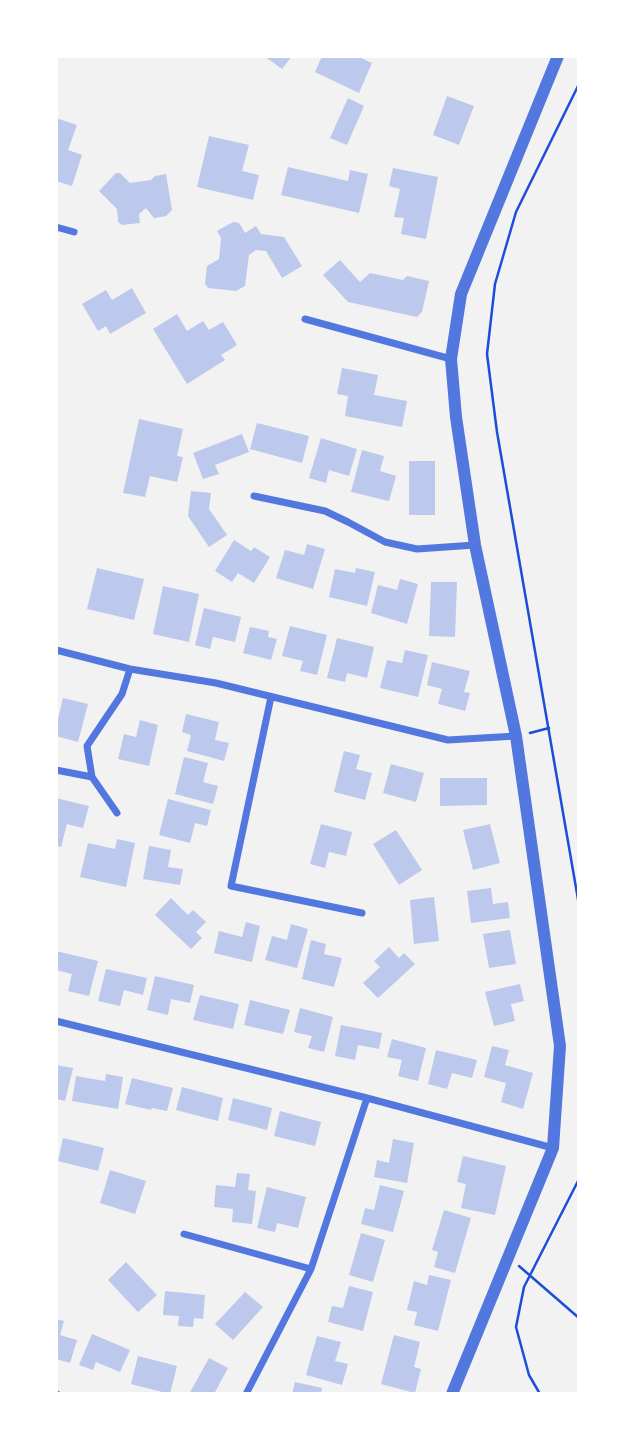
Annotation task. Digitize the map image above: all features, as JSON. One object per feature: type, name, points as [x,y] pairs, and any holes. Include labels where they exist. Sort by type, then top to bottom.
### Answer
[{"type":"street","points":[[452,1394],[553,1149],[560,1046],[516,736],[475,545],[456,418],[451,359],[461,294],[558,56]]},
{"type":"street","points":[[56,227],[74,232]]},
{"type":"street","points":[[305,319],[451,359]]},
{"type":"street","points":[[254,496],[325,511],[385,542],[418,549],[475,545]]},
{"type":"street","points":[[56,650],[130,669],[216,683],[448,740],[516,736]]},
{"type":"street","points":[[117,813],[92,777],[87,746],[122,694],[130,669]]},
{"type":"street","points":[[271,697],[231,886],[362,914]]},
{"type":"street","points":[[56,770],[92,777]]},
{"type":"street","points":[[56,1021],[367,1098],[553,1149]]},
{"type":"street","points":[[246,1394],[311,1269],[367,1098]]},
{"type":"street","points":[[184,1234],[311,1269]]},
{"type":"path","points":[[579,84],[516,212],[495,284],[487,354],[579,905]]},
{"type":"path","points":[[516,736],[549,728]]},
{"type":"path","points":[[540,1394],[529,1375],[516,1327],[524,1287],[579,1179]]},
{"type":"path","points":[[508,1257],[579,1318]]},
{"type":"building","points":[[264,56],[292,56],[282,69]]},
{"type":"building","points":[[322,56],[357,56],[372,63],[359,93],[315,72]]},
{"type":"building","points":[[447,96],[474,106],[459,145],[433,135]]},
{"type":"building","points":[[348,98],[364,106],[347,145],[330,138]]},
{"type":"building","points":[[56,118],[77,125],[68,150],[82,155],[72,186],[56,181]]},
{"type":"building","points":[[209,136],[249,145],[242,171],[259,175],[253,200],[197,187]]},
{"type":"building","points":[[288,167],[348,181],[350,170],[368,174],[359,213],[281,195]]},
{"type":"building","points":[[393,168],[438,177],[426,239],[401,234],[404,218],[394,217],[400,189],[389,186]]},
{"type":"building","points":[[116,173],[120,173],[130,183],[151,180],[155,176],[166,174],[172,210],[166,216],[154,218],[146,208],[139,214],[140,223],[122,225],[118,222],[117,209],[99,191]]},
{"type":"building","points":[[233,222],[239,223],[245,233],[256,226],[261,234],[284,237],[302,266],[282,278],[266,251],[256,250],[249,255],[245,286],[236,291],[208,288],[205,284],[207,266],[219,259],[221,238],[217,231]]},
{"type":"building","points":[[340,260],[360,282],[370,273],[403,280],[407,276],[429,281],[422,312],[417,317],[348,302],[323,275]]},
{"type":"building","points":[[132,288],[146,313],[110,334],[106,326],[98,331],[82,304],[106,290],[112,300]]},
{"type":"building","points":[[177,314],[187,331],[203,321],[209,330],[223,322],[237,345],[221,355],[225,360],[187,384],[153,329]]},
{"type":"building","points":[[342,368],[378,375],[374,395],[407,401],[402,427],[345,416],[348,396],[337,394]]},
{"type":"building","points":[[139,419],[183,429],[177,456],[183,457],[177,482],[150,476],[145,497],[123,493]]},
{"type":"building","points":[[257,423],[309,436],[302,463],[250,449]]},
{"type":"building","points":[[242,434],[249,452],[215,465],[219,474],[203,479],[193,453]]},
{"type":"building","points":[[321,438],[357,449],[349,476],[329,470],[326,483],[309,478]]},
{"type":"building","points":[[362,450],[384,456],[380,471],[396,476],[389,501],[351,492]]},
{"type":"building","points":[[409,461],[435,461],[435,515],[409,515]]},
{"type":"building","points":[[191,491],[211,493],[209,509],[227,535],[209,547],[188,516]]},
{"type":"building","points":[[234,540],[251,551],[254,547],[270,557],[254,583],[238,573],[232,582],[215,571]]},
{"type":"building","points":[[307,544],[325,549],[313,589],[276,578],[285,550],[304,555]]},
{"type":"building","points":[[97,568],[144,579],[134,620],[87,609]]},
{"type":"building","points":[[356,568],[375,572],[367,606],[329,597],[335,569],[355,573]]},
{"type":"building","points":[[400,579],[418,584],[407,624],[371,613],[378,585],[397,590]]},
{"type":"building","points":[[431,582],[457,582],[455,637],[429,636]]},
{"type":"building","points":[[163,586],[199,594],[189,642],[153,634]]},
{"type":"building","points":[[204,608],[241,617],[235,642],[213,637],[210,649],[195,645]]},
{"type":"building","points":[[290,626],[327,635],[317,675],[300,671],[303,661],[282,656]]},
{"type":"building","points":[[250,627],[269,631],[268,637],[277,639],[271,660],[243,653]]},
{"type":"building","points":[[337,638],[374,647],[367,678],[347,673],[345,682],[327,678]]},
{"type":"building","points":[[405,650],[428,655],[418,697],[380,688],[387,660],[402,663]]},
{"type":"building","points":[[432,662],[470,671],[464,692],[470,693],[465,711],[438,704],[442,689],[427,685]]},
{"type":"building","points":[[63,698],[88,704],[78,742],[56,736]]},
{"type":"building","points":[[186,714],[219,722],[215,740],[229,743],[224,761],[187,751],[191,735],[182,732]]},
{"type":"building","points":[[140,720],[158,725],[149,766],[118,759],[124,734],[136,737]]},
{"type":"building","points":[[344,751],[360,755],[356,769],[372,773],[365,800],[334,792]]},
{"type":"building","points":[[184,757],[208,763],[203,782],[218,786],[213,804],[175,794]]},
{"type":"building","points":[[391,764],[424,773],[416,802],[383,793]]},
{"type":"building","points":[[440,778],[487,778],[487,805],[440,806]]},
{"type":"building","points":[[56,798],[89,806],[83,828],[67,824],[61,847],[56,846]]},
{"type":"building","points":[[168,799],[211,810],[207,826],[195,823],[190,843],[159,835]]},
{"type":"building","points":[[321,824],[352,832],[346,856],[329,852],[325,868],[310,864]]},
{"type":"building","points":[[490,824],[500,863],[473,870],[463,830]]},
{"type":"building","points":[[396,830],[422,870],[399,885],[373,844]]},
{"type":"building","points":[[117,839],[135,843],[126,887],[80,877],[88,843],[115,849]]},
{"type":"building","points":[[149,846],[171,850],[168,867],[183,869],[180,885],[143,879]]},
{"type":"building","points":[[491,888],[493,904],[508,902],[510,918],[471,923],[467,891]]},
{"type":"building","points":[[434,897],[439,941],[414,944],[410,900]]},
{"type":"building","points":[[171,898],[188,915],[193,910],[206,922],[196,932],[202,938],[191,949],[155,915]]},
{"type":"building","points":[[246,922],[260,926],[252,962],[214,953],[219,931],[242,937]]},
{"type":"building","points":[[291,924],[308,929],[297,968],[265,960],[272,936],[287,940]]},
{"type":"building","points":[[510,930],[516,964],[489,968],[483,934]]},
{"type":"building","points":[[311,940],[326,944],[324,954],[342,958],[334,987],[302,979]]},
{"type":"building","points":[[389,947],[399,958],[404,953],[415,964],[378,998],[363,983],[380,967],[374,961]]},
{"type":"building","points":[[56,951],[98,961],[89,996],[68,991],[72,974],[56,970]]},
{"type":"building","points":[[106,969],[147,978],[143,995],[124,990],[120,1006],[98,1001]]},
{"type":"building","points":[[155,976],[194,985],[190,1003],[171,999],[168,1015],[147,1010]]},
{"type":"building","points":[[520,984],[524,1001],[511,1004],[515,1021],[494,1026],[485,992]]},
{"type":"building","points":[[200,995],[239,1004],[233,1029],[193,1020]]},
{"type":"building","points":[[250,1000],[290,1010],[283,1034],[244,1025]]},
{"type":"building","points":[[300,1008],[333,1017],[324,1052],[308,1048],[312,1036],[294,1032]]},
{"type":"building","points":[[341,1025],[382,1033],[379,1049],[358,1045],[355,1060],[335,1056]]},
{"type":"building","points":[[392,1039],[426,1048],[418,1081],[398,1076],[402,1060],[387,1057]]},
{"type":"building","points":[[492,1046],[509,1050],[505,1065],[533,1073],[523,1109],[501,1102],[506,1083],[484,1077]]},
{"type":"building","points":[[436,1050],[477,1060],[472,1078],[452,1073],[447,1089],[428,1084]]},
{"type":"building","points":[[56,1065],[73,1068],[65,1101],[56,1099]]},
{"type":"building","points":[[106,1074],[123,1077],[118,1109],[72,1101],[76,1076],[105,1081]]},
{"type":"building","points":[[132,1078],[173,1088],[167,1111],[125,1104]]},
{"type":"building","points":[[182,1087],[223,1098],[218,1121],[176,1110]]},
{"type":"building","points":[[233,1098],[272,1108],[267,1130],[228,1120]]},
{"type":"building","points":[[280,1111],[321,1122],[315,1146],[274,1136]]},
{"type":"building","points":[[63,1138],[104,1148],[98,1171],[58,1161]]},
{"type":"building","points":[[393,1139],[414,1143],[407,1183],[374,1177],[377,1160],[389,1163]]},
{"type":"building","points":[[463,1156],[506,1166],[495,1215],[461,1208],[466,1184],[457,1182]]},
{"type":"building","points":[[110,1170],[146,1181],[135,1214],[100,1203]]},
{"type":"building","points":[[237,1173],[250,1174],[248,1190],[256,1191],[252,1224],[232,1222],[233,1209],[214,1207],[216,1185],[235,1187]]},
{"type":"building","points":[[380,1185],[404,1191],[393,1232],[361,1224],[365,1208],[374,1210]]},
{"type":"building","points":[[267,1187],[306,1197],[298,1228],[277,1223],[275,1232],[257,1228]]},
{"type":"building","points":[[444,1210],[471,1218],[455,1273],[434,1267],[438,1252],[432,1250]]},
{"type":"building","points":[[361,1233],[385,1240],[373,1282],[349,1275]]},
{"type":"building","points":[[126,1262],[157,1295],[138,1312],[108,1280]]},
{"type":"building","points":[[429,1275],[451,1280],[438,1331],[414,1325],[417,1312],[407,1310],[414,1281],[427,1285]]},
{"type":"building","points":[[349,1286],[373,1292],[363,1331],[328,1322],[332,1306],[343,1308]]},
{"type":"building","points":[[165,1291],[205,1295],[203,1319],[194,1318],[193,1327],[178,1326],[179,1316],[163,1315]]},
{"type":"building","points":[[245,1292],[263,1307],[233,1340],[215,1324]]},
{"type":"building","points":[[56,1319],[64,1321],[60,1335],[77,1340],[70,1363],[56,1359]]},
{"type":"building","points":[[92,1334],[130,1350],[120,1372],[96,1362],[93,1370],[79,1365]]},
{"type":"building","points":[[394,1335],[420,1342],[414,1367],[421,1369],[415,1393],[381,1384]]},
{"type":"building","points":[[317,1336],[341,1342],[335,1361],[348,1364],[342,1385],[306,1375]]},
{"type":"building","points":[[138,1356],[177,1366],[170,1394],[131,1384]]},
{"type":"building","points":[[209,1358],[228,1368],[214,1394],[189,1394]]},
{"type":"building","points":[[295,1382],[322,1388],[321,1394],[292,1394]]}]
